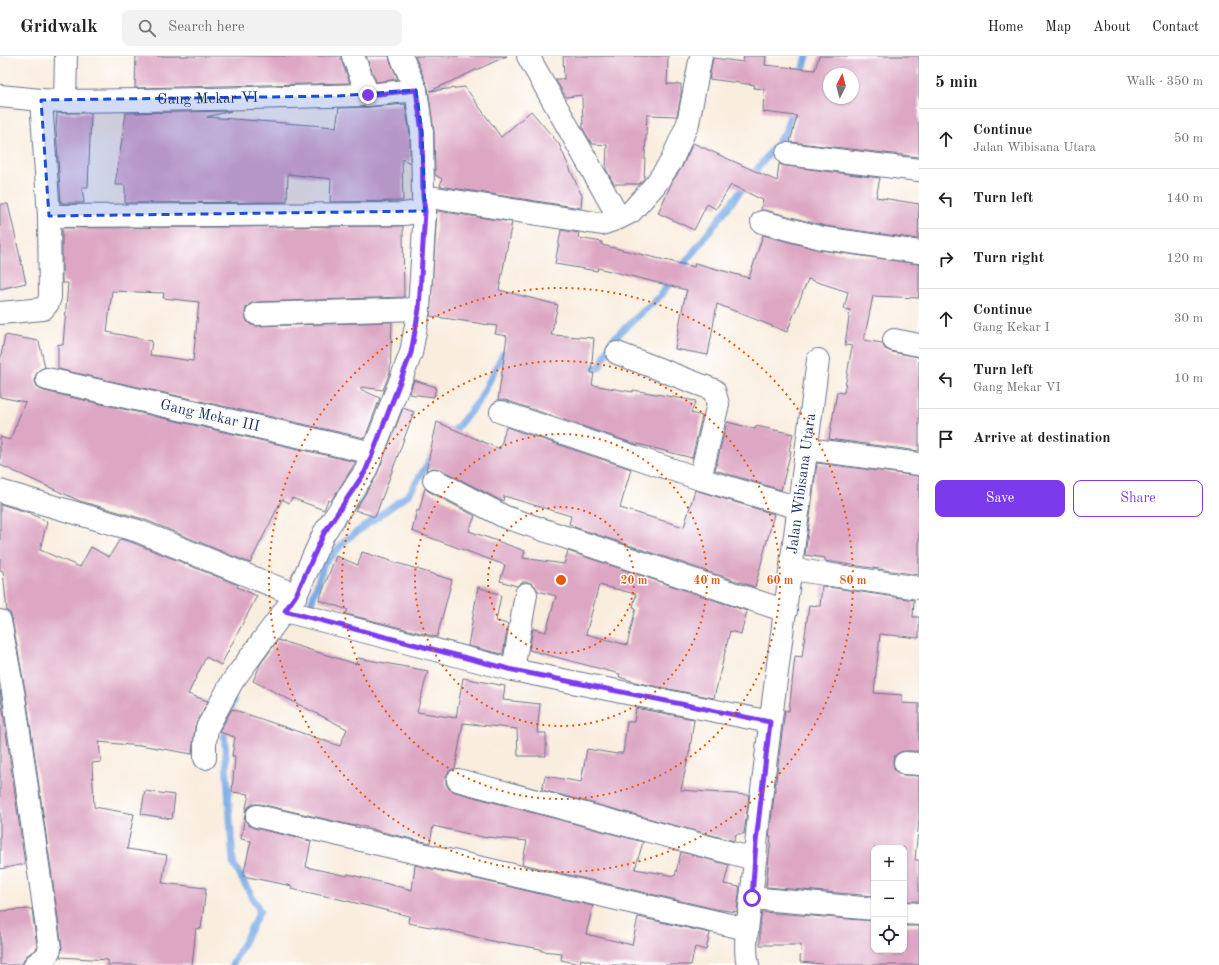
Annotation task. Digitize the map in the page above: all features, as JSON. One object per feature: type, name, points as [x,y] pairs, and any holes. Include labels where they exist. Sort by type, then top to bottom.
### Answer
[{"type":"street","points":[[65,101],[66,56]]},
{"type":"street","points":[[353,56],[368,95]]},
{"type":"street","points":[[205,758],[206,734],[209,722],[232,682],[292,607],[324,533],[365,472],[411,353],[419,309],[424,204],[422,132],[416,90],[401,56]]},
{"type":"street","points":[[528,56],[618,218]]},
{"type":"street","points":[[49,216],[403,214],[424,204],[602,224],[630,212],[656,185],[671,162],[688,123],[701,56]]},
{"type":"street","name":"Gang Mekar VI","points":[[0,96],[65,101],[221,99],[368,95],[416,90]]},
{"type":"street","points":[[0,313],[43,309],[48,303],[50,297],[49,216],[42,100]]},
{"type":"street","points":[[787,154],[919,170]]},
{"type":"street","points":[[762,222],[822,238],[919,252]]},
{"type":"street","points":[[257,314],[419,309]]},
{"type":"street","points":[[894,340],[919,345]]},
{"type":"street","points":[[617,353],[714,390],[718,404],[700,479]]},
{"type":"street","name":"Jalan Wibisana Utara","points":[[748,965],[747,929],[752,898],[754,859],[770,722],[786,611],[818,360]]},
{"type":"street","name":"Gang Mekar III","points":[[47,379],[373,452]]},
{"type":"street","points":[[501,412],[700,479],[799,508]]},
{"type":"street","points":[[807,449],[919,464]]},
{"type":"street","points":[[434,480],[506,517],[786,611]]},
{"type":"street","points":[[0,491],[138,531],[319,619],[513,670],[770,722]]},
{"type":"street","points":[[791,569],[919,588]]},
{"type":"street","points":[[513,670],[526,594]]},
{"type":"street","points":[[0,621],[14,697],[50,949],[46,957],[35,965]]},
{"type":"street","points":[[458,780],[754,859]]},
{"type":"street","points":[[257,816],[747,929]]},
{"type":"street","points":[[752,898],[871,910]]},
{"type":"street","points":[[907,912],[919,914]]},
{"type":"highlighted area","points":[[416,90],[422,132],[425,211],[49,216],[41,100],[338,96]]},
{"type":"building","points":[[136,56],[341,56],[341,60],[350,83],[135,88]]},
{"type":"building","points":[[366,56],[389,56],[398,79],[376,82]]},
{"type":"building","points":[[415,56],[507,56],[430,91],[465,87],[501,137],[531,111],[559,144],[582,194],[581,208],[440,186],[442,179],[435,175],[434,132],[428,88]]},
{"type":"building","points":[[563,56],[668,56],[667,84],[681,84],[681,95],[677,116],[647,115],[644,178],[639,184],[614,184],[606,169],[607,145],[592,144],[583,129],[582,95],[566,97],[555,79],[564,79]]},
{"type":"building","points":[[744,56],[766,56],[765,65],[815,70],[819,56],[919,56],[919,157],[790,142],[797,116],[763,112],[764,89],[754,88],[755,85],[709,79],[713,58],[743,62]]},
{"type":"building","points":[[405,104],[410,133],[410,163],[402,159],[403,201],[330,202],[331,179],[288,174],[287,202],[125,203],[125,185],[115,185],[126,113],[231,111],[207,117],[336,127],[339,108]]},
{"type":"building","points":[[57,113],[91,113],[88,187],[82,187],[84,203],[61,203],[56,130]]},
{"type":"building","points":[[693,143],[777,181],[779,164],[880,178],[876,197],[919,204],[918,239],[825,226],[761,210],[763,200],[731,185],[716,209],[707,204],[694,230],[658,213],[672,182],[682,167]]},
{"type":"building","points":[[0,204],[8,204],[26,283],[0,289]]},
{"type":"building","points":[[437,211],[512,222],[499,290],[558,305],[551,335],[594,338],[591,373],[594,373],[592,385],[633,392],[633,390],[696,401],[691,413],[702,416],[692,458],[638,445],[505,400],[498,400],[507,336],[495,334],[497,326],[430,316]]},
{"type":"building","points":[[403,226],[404,297],[257,302],[250,304],[246,308],[245,314],[247,321],[251,325],[257,326],[392,322],[390,372],[383,390],[361,387],[360,389],[380,398],[365,438],[58,369],[58,344],[63,345],[68,283],[62,283],[62,228]],"holes":[[[112,291],[164,293],[163,298],[199,302],[193,361],[150,355],[152,341],[107,332]]]},
{"type":"building","points":[[561,230],[579,233],[578,238],[602,242],[602,245],[694,267],[695,263],[749,278],[763,235],[820,250],[919,264],[919,298],[873,296],[864,340],[882,343],[885,349],[892,352],[919,357],[919,451],[829,439],[837,392],[844,393],[852,346],[845,345],[850,310],[844,309],[848,292],[808,279],[787,332],[717,304],[708,355],[675,349],[687,290],[598,268],[597,271],[555,264]]},
{"type":"building","points":[[5,335],[39,341],[45,367],[38,371],[35,377],[35,382],[38,388],[44,391],[356,462],[331,501],[328,500],[324,510],[292,498],[289,503],[282,499],[250,563],[143,519],[80,501],[0,465],[0,437],[10,440],[25,402],[0,397],[0,361]]},
{"type":"building","points":[[414,380],[436,387],[434,397],[409,394]]},
{"type":"building","points":[[403,408],[414,412],[375,517],[355,510],[376,477]]},
{"type":"building","points":[[437,422],[500,449],[506,427],[631,469],[620,508],[684,527],[695,490],[774,514],[755,587],[574,527],[575,526],[569,524],[571,516],[504,496],[503,501],[440,469],[433,468],[426,471]]},
{"type":"building","points":[[727,422],[755,429],[756,426],[793,434],[789,450],[791,451],[781,490],[715,470]]},
{"type":"building","points":[[817,463],[919,476],[919,575],[825,561],[825,558],[805,555]]},
{"type":"building","points":[[425,488],[475,516],[469,531],[525,551],[523,558],[564,564],[568,551],[747,611],[741,634],[730,631],[714,698],[639,683],[619,677],[620,674],[529,650],[533,629],[546,632],[556,596],[538,591],[534,585],[528,582],[522,582],[517,586],[500,581],[505,565],[412,531],[417,510],[419,511]],"holes":[[[599,585],[636,594],[633,607],[636,608],[627,645],[586,634]]]},
{"type":"building","points":[[0,504],[30,513],[47,522],[40,550],[80,567],[91,547],[109,557],[120,539],[134,543],[238,585],[237,587],[257,596],[221,665],[206,657],[188,694],[208,701],[195,726],[192,754],[140,745],[99,742],[101,762],[92,763],[94,807],[134,814],[127,849],[167,855],[162,883],[206,888],[201,929],[196,928],[192,965],[108,965],[108,960],[60,957],[62,947],[26,695],[12,619],[10,613],[7,611],[3,571],[0,570]]},
{"type":"building","points":[[362,552],[452,580],[437,637],[346,614],[348,610],[319,600],[336,556],[358,565]]},
{"type":"building","points":[[822,586],[914,600],[913,617],[919,617],[919,638],[880,634],[874,693],[902,695],[902,703],[919,704],[919,751],[900,752],[894,756],[893,762],[894,769],[898,774],[919,776],[919,819],[915,860],[919,860],[919,901],[907,901],[907,845],[871,845],[871,896],[766,887],[771,820],[785,710],[789,711],[795,656],[802,657],[809,605],[820,606]]},
{"type":"building","points":[[478,587],[501,595],[496,621],[508,624],[503,654],[468,646]]},
{"type":"building","points":[[278,640],[356,664],[358,658],[428,671],[417,712],[456,718],[463,678],[505,686],[503,700],[540,704],[537,733],[546,733],[546,756],[518,756],[517,729],[463,723],[455,768],[449,771],[446,777],[446,784],[449,789],[455,792],[643,842],[635,869],[675,876],[681,852],[729,865],[724,884],[740,887],[737,912],[715,909],[522,864],[527,841],[487,838],[433,826],[430,843],[355,824],[355,826],[260,804],[253,804],[248,807],[245,812],[249,794],[232,792],[235,756],[232,756],[235,737],[219,732],[232,709],[340,746],[347,729],[253,681],[261,663]]},
{"type":"building","points":[[0,690],[25,864],[0,869]]},
{"type":"building","points":[[636,708],[694,719],[690,749],[681,790],[749,795],[744,834],[736,834],[734,841],[542,790],[545,776],[581,782],[587,749],[617,754],[623,753],[627,722],[634,722]]},
{"type":"building","points":[[145,791],[175,795],[172,819],[141,814]]},
{"type":"building","points":[[245,815],[245,820],[248,825],[254,828],[311,841],[306,867],[347,876],[348,874],[412,890],[415,865],[593,906],[586,934],[632,945],[638,917],[710,933],[706,950],[695,947],[691,965],[605,965],[581,959],[580,964],[561,960],[562,953],[541,951],[541,949],[500,943],[448,930],[408,923],[409,916],[291,889],[292,886],[243,876],[251,841],[241,839]]},
{"type":"building","points":[[32,909],[36,949],[27,955],[23,963],[17,965],[0,965],[0,911]]},
{"type":"building","points":[[762,912],[871,921],[871,953],[907,953],[907,926],[919,926],[919,965],[833,965],[800,962],[801,945],[760,945],[760,923]]},
{"type":"waterway","points":[[801,77],[807,56]]},
{"type":"waterway","points":[[583,366],[599,368],[612,340],[659,297],[785,133],[793,106]]},
{"type":"waterway","points":[[449,437],[479,401],[503,354],[513,356]]},
{"type":"waterway","points":[[307,614],[324,563],[347,539],[409,494],[433,455]]},
{"type":"waterway","points":[[232,965],[260,911],[233,863],[224,730],[233,700]]},
{"type":"route","points":[[368,95],[416,90],[422,132],[423,196],[425,211],[419,309],[411,353],[365,472],[324,533],[296,595],[285,611],[513,670],[770,722],[756,842],[752,898]]}]
